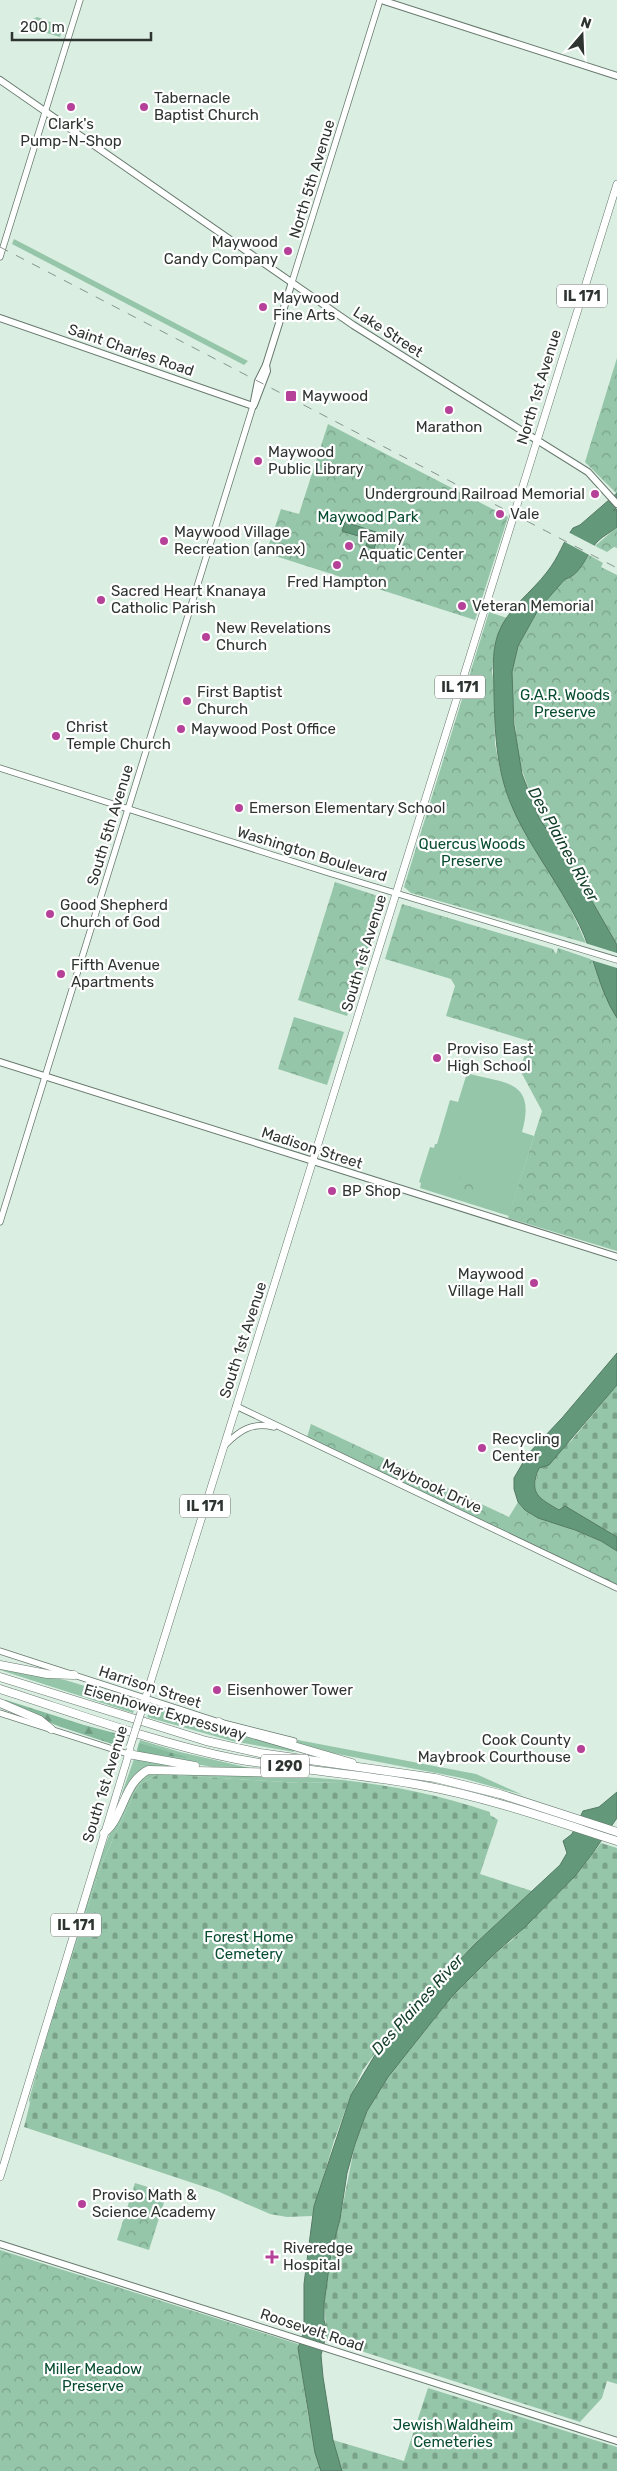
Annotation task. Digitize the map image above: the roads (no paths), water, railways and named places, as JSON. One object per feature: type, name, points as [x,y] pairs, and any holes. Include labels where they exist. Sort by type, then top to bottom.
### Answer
[{"type":"highway","points":[[0,1665],[47,1674],[74,1675]]},
{"type":"highway","name":"Eisenhower Expressway","points":[[0,1677],[206,1741],[260,1753],[363,1767],[458,1784],[617,1832]]},
{"type":"highway","name":"Eisenhower Expressway","points":[[0,1689],[174,1744],[236,1759],[395,1780],[449,1791],[615,1840]]},
{"type":"highway","points":[[0,1704],[40,1720],[51,1729]]},
{"type":"highway","points":[[220,1722],[225,1726],[363,1767]]},
{"type":"highway","points":[[129,1751],[210,1770]]},
{"type":"highway","points":[[104,1834],[111,1827],[132,1784],[140,1774],[153,1769],[291,1773],[308,1770]]},
{"type":"main road","points":[[381,0],[617,76]]},
{"type":"main road","name":"Lake Street","points":[[0,80],[353,325],[588,472],[617,504]]},
{"type":"main road","name":"North 1st Avenue","points":[[515,511],[617,184]]},
{"type":"main road","name":"North 5th Avenue","points":[[262,379],[267,371],[266,365],[292,282]]},
{"type":"main road","name":"Saint Charles Road","points":[[0,318],[253,406]]},
{"type":"main road","name":"South 5th Avenue","points":[[253,406],[262,379]]},
{"type":"main road","name":"South 1st Avenue","points":[[0,2177],[129,1751],[515,511]]},
{"type":"main road","name":"Madison Street","points":[[0,1062],[617,1257]]},
{"type":"main road","name":"Roosevelt Road","points":[[0,2244],[617,2441]]},
{"type":"street","points":[[0,257],[80,0]]},
{"type":"street","name":"North 5th Avenue","points":[[292,282],[381,0]]},
{"type":"street","name":"South 5th Avenue","points":[[0,1222],[253,406]]},
{"type":"street","name":"Washington Boulevard","points":[[0,768],[396,894],[617,960]]},
{"type":"street","name":"Maybrook Drive","points":[[236,1406],[617,1588]]},
{"type":"street","points":[[223,1447],[238,1432],[246,1428],[263,1425],[285,1430]]},
{"type":"street","name":"Harrison Street","points":[[0,1651],[220,1722],[294,1741]]},
{"type":"street","points":[[0,1713],[129,1751]]},
{"type":"railway","points":[[0,247],[617,568]]},
{"type":"place","name":"Clark's Pump-N-Shop","points":[[71,107]]},
{"type":"place","name":"Tabernacle Baptist Church","points":[[144,107]]},
{"type":"place","name":"Maywood Candy Company","points":[[288,251]]},
{"type":"place","name":"Maywood Fine Arts","points":[[263,307]]},
{"type":"place","name":"Maywood","points":[[291,396]]},
{"type":"place","name":"Marathon","points":[[449,410]]},
{"type":"place","name":"Maywood Public Library","points":[[258,461]]},
{"type":"place","name":"Underground Railroad Memorial","points":[[595,494]]},
{"type":"place","name":"Vale","points":[[500,514]]},
{"type":"place","name":"Maywood Village Recreation (annex)","points":[[164,541]]},
{"type":"place","name":"Family Aquatic Center","points":[[349,546]]},
{"type":"place","name":"Fred Hampton","points":[[337,565]]},
{"type":"place","name":"Sacred Heart Knanaya Catholic Parish","points":[[101,600]]},
{"type":"place","name":"Veteran Memorial","points":[[462,606]]},
{"type":"place","name":"New Revelations Church","points":[[206,637]]},
{"type":"place","name":"First Baptist Church","points":[[187,701]]},
{"type":"place","name":"Maywood Post Office","points":[[181,729]]},
{"type":"place","name":"Christ Temple Church","points":[[56,736]]},
{"type":"place","name":"Emerson Elementary School","points":[[239,808]]},
{"type":"place","name":"Good Shepherd Church of God","points":[[50,914]]},
{"type":"place","name":"Fifth Avenue Apartments","points":[[61,974]]},
{"type":"place","name":"Proviso East High School","points":[[437,1058]]},
{"type":"place","name":"BP Shop","points":[[332,1191]]},
{"type":"place","name":"Maywood Village Hall","points":[[534,1283]]},
{"type":"place","name":"Recycling Center","points":[[482,1448]]},
{"type":"place","name":"Eisenhower Tower","points":[[217,1690]]},
{"type":"place","name":"Cook County Maybrook Courthouse","points":[[581,1749]]},
{"type":"place","name":"Proviso Math & Science Academy","points":[[82,2204]]},
{"type":"place","name":"Riveredge Hospital","points":[[272,2257]]},
{"type":"park label","name":"Maywood Park","points":[[368,517]]},
{"type":"park label","name":"G.A.R. Woods Preserve","points":[[565,704]]},
{"type":"park label","name":"Quercus Woods Preserve","points":[[472,852]]},
{"type":"park label","name":"Forest Home Cemetery","points":[[249,1946]]},
{"type":"park label","name":"Miller Meadow Preserve","points":[[93,2378]]},
{"type":"park label","name":"Jewish Waldheim Cemeteries","points":[[453,2434]]},
{"type":"water label","name":"Des Plaines River","points":[[564,844]]},
{"type":"water label","name":"Des Plaines River","points":[[417,2004]]}]
